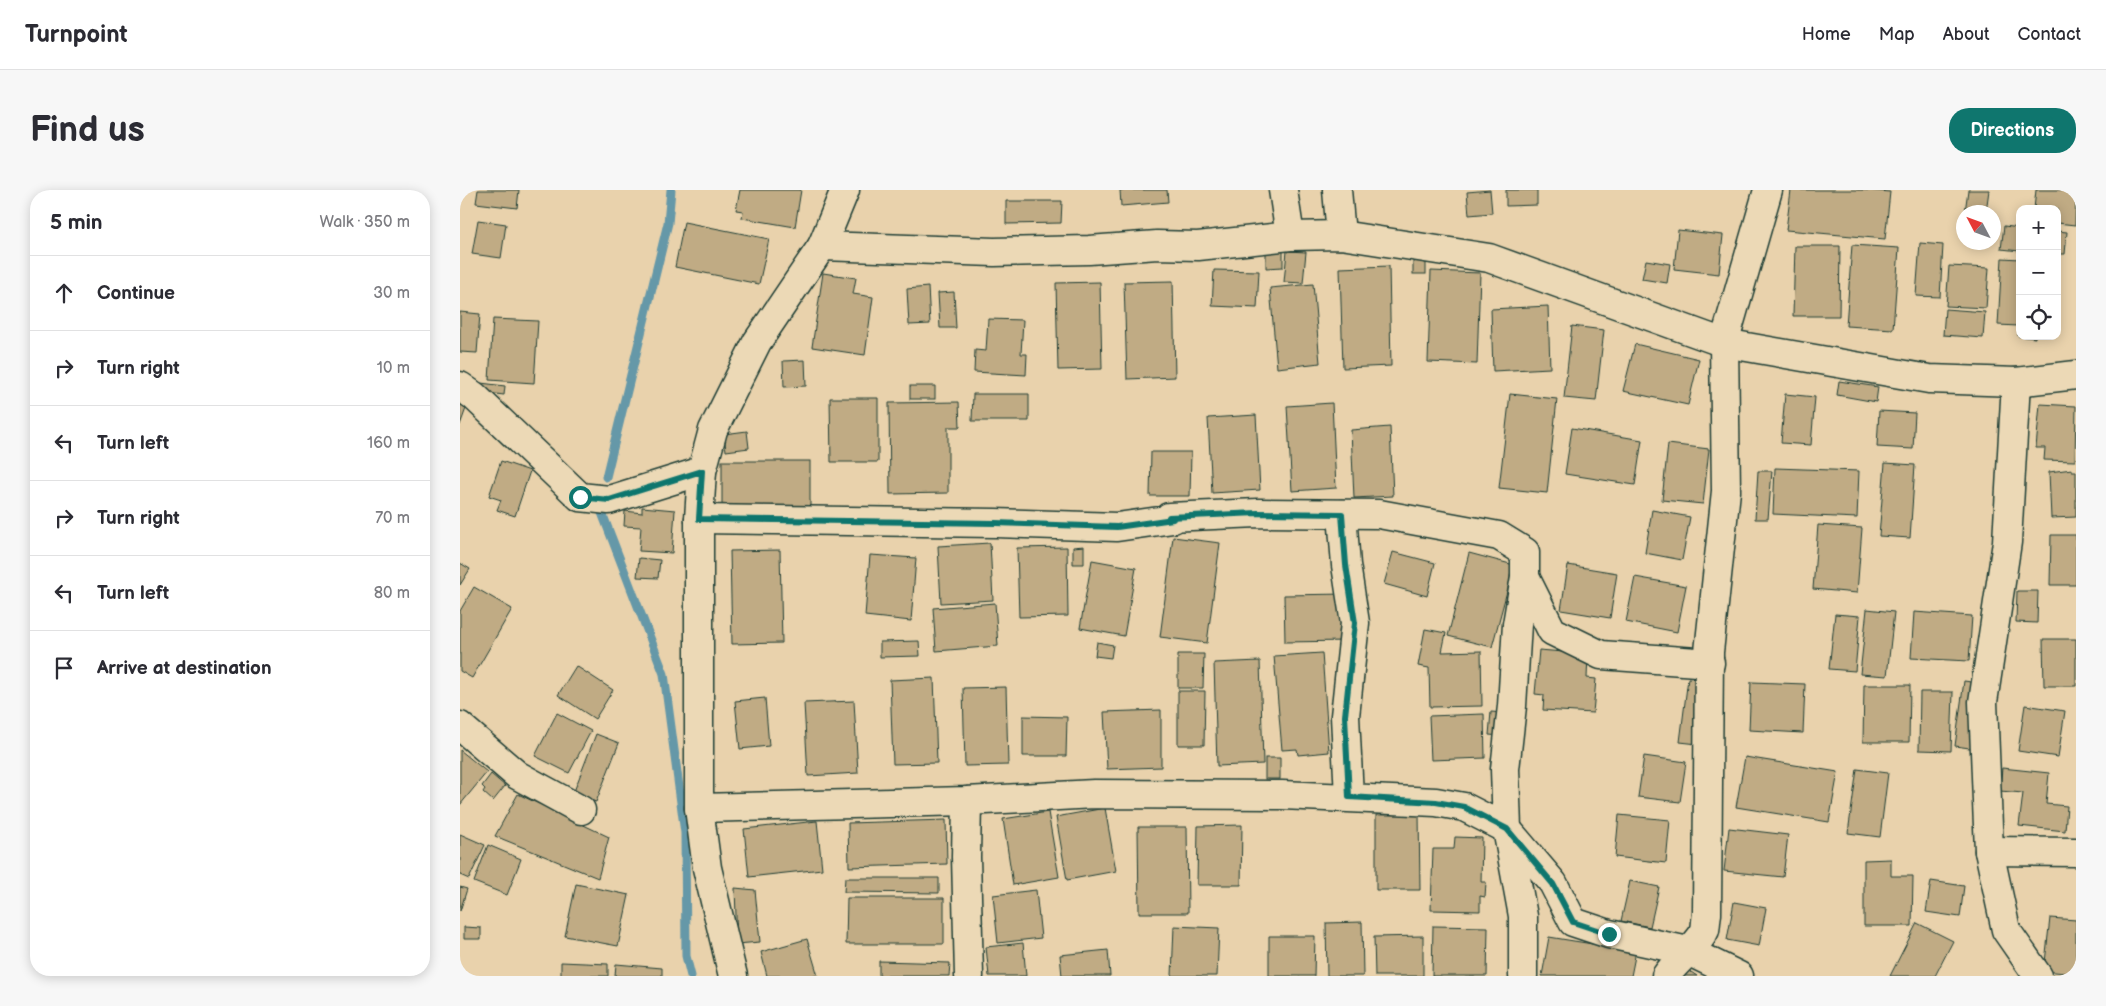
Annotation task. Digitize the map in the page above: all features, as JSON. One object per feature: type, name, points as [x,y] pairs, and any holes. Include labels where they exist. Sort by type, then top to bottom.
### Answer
[{"type":"street","points":[[733,976],[707,868],[699,808],[699,519],[702,471],[713,430],[757,342],[822,246],[845,190]]},
{"type":"street","points":[[1283,190],[1290,236]]},
{"type":"street","points":[[1337,190],[1341,235]]},
{"type":"street","points":[[1666,976],[1673,964],[1688,951],[1705,930],[1710,663],[1726,491],[1724,343],[1768,190]]},
{"type":"street","points":[[822,246],[1003,252],[1089,250],[1157,245],[1198,246],[1290,236],[1341,235],[1489,258],[1724,343],[1929,379],[2016,382],[2076,375]]},
{"type":"street","points":[[2016,382],[2007,542],[1983,702],[1989,851],[2006,930],[2038,976]]},
{"type":"street","points":[[460,386],[474,396],[580,497],[609,500],[702,471]]},
{"type":"street","points":[[699,519],[996,523],[1117,527],[1173,519],[1169,517],[1258,513],[1379,514],[1498,536],[1525,552],[1525,577],[1517,624],[1512,706],[1505,769],[1507,829],[1523,916],[1523,976]]},
{"type":"street","points":[[1342,514],[1346,565],[1355,623],[1345,716],[1349,797]]},
{"type":"street","points":[[1525,577],[1552,630],[1601,655],[1710,663]]},
{"type":"street","points":[[460,726],[517,775],[581,810]]},
{"type":"street","points":[[699,808],[967,801],[1094,794],[1349,797],[1436,802],[1464,807],[1507,829],[1553,884],[1573,922],[1609,934],[1688,951],[1739,976]]},
{"type":"street","points":[[967,801],[966,857],[969,976]]},
{"type":"street","points":[[1989,851],[2076,852]]},
{"type":"building","points":[[478,190],[519,190],[517,208],[476,203]]},
{"type":"building","points":[[740,190],[801,190],[795,227],[742,218],[743,211],[736,210]]},
{"type":"building","points":[[1120,190],[1167,190],[1168,202],[1121,206]]},
{"type":"building","points":[[1490,190],[1492,213],[1469,215],[1467,192]]},
{"type":"building","points":[[1506,190],[1537,190],[1537,205],[1506,206]]},
{"type":"building","points":[[1791,190],[1890,192],[1885,239],[1786,230]]},
{"type":"building","points":[[1968,190],[1989,190],[1987,205],[1966,205]]},
{"type":"building","points":[[2036,190],[2076,190],[2075,225],[2061,223],[2061,205],[2034,205]]},
{"type":"building","points":[[1006,201],[1062,201],[1061,223],[1006,224]]},
{"type":"building","points":[[478,220],[506,224],[501,258],[472,254]]},
{"type":"building","points":[[684,222],[769,239],[759,284],[675,267]]},
{"type":"building","points":[[2004,226],[2016,228],[2016,251],[2001,249]]},
{"type":"building","points":[[1678,230],[1723,235],[1719,274],[1674,269]]},
{"type":"building","points":[[2061,231],[2067,232],[2065,254],[2061,254]]},
{"type":"building","points":[[1920,243],[1943,245],[1940,297],[1916,296]]},
{"type":"building","points":[[1852,245],[1899,248],[1893,329],[1846,326]]},
{"type":"building","points":[[1795,246],[1840,246],[1839,316],[1793,316]]},
{"type":"building","points":[[1283,250],[1283,267],[1266,268],[1266,251]]},
{"type":"building","points":[[1287,251],[1306,252],[1303,283],[1284,282]]},
{"type":"building","points":[[1413,256],[1426,256],[1426,274],[1413,274]]},
{"type":"building","points":[[2002,258],[2016,259],[2016,326],[1998,325]]},
{"type":"building","points":[[1646,260],[1670,264],[1667,283],[1642,279]]},
{"type":"building","points":[[1389,266],[1391,366],[1343,368],[1340,268]]},
{"type":"building","points":[[1949,266],[1989,268],[1986,308],[1946,306]]},
{"type":"building","points":[[1214,270],[1259,271],[1257,308],[1212,306]]},
{"type":"building","points":[[1431,271],[1480,273],[1477,364],[1428,362]]},
{"type":"building","points":[[823,273],[856,278],[853,294],[873,297],[865,355],[812,347]]},
{"type":"building","points":[[1173,281],[1175,377],[1127,379],[1124,282]]},
{"type":"building","points":[[1100,282],[1102,369],[1058,370],[1056,283]]},
{"type":"building","points":[[1313,284],[1320,363],[1277,368],[1270,288]]},
{"type":"building","points":[[928,287],[930,324],[909,325],[907,289]]},
{"type":"building","points":[[954,292],[956,328],[940,328],[938,293]]},
{"type":"building","points":[[1548,306],[1550,368],[1493,371],[1491,309]]},
{"type":"building","points":[[1945,309],[1985,312],[1983,338],[1943,335]]},
{"type":"building","points":[[460,312],[480,314],[477,353],[460,352]]},
{"type":"building","points":[[493,319],[538,321],[534,383],[489,380]]},
{"type":"building","points":[[988,319],[1023,320],[1021,354],[1027,354],[1026,375],[974,372],[975,350],[986,351]]},
{"type":"building","points":[[1572,326],[1604,330],[1596,401],[1564,398]]},
{"type":"building","points":[[1635,344],[1699,359],[1688,405],[1623,391]]},
{"type":"building","points":[[805,360],[806,386],[784,387],[783,361]]},
{"type":"building","points":[[1839,381],[1878,387],[1876,402],[1837,395]]},
{"type":"building","points":[[481,383],[505,386],[504,395],[479,392]]},
{"type":"building","points":[[910,386],[935,386],[935,399],[910,399]]},
{"type":"building","points":[[973,394],[1029,394],[1029,421],[972,421]]},
{"type":"building","points":[[1510,394],[1557,399],[1547,493],[1499,488]]},
{"type":"building","points":[[1785,394],[1815,397],[1811,445],[1781,443]]},
{"type":"building","points":[[830,398],[878,398],[878,462],[831,462]]},
{"type":"building","points":[[460,400],[468,403],[460,425]]},
{"type":"building","points":[[959,402],[960,427],[948,427],[948,493],[890,494],[889,403]]},
{"type":"building","points":[[1332,403],[1336,488],[1292,491],[1287,406]]},
{"type":"building","points":[[2040,404],[2076,406],[2075,461],[2044,460],[2045,448],[2036,448]]},
{"type":"building","points":[[1879,411],[1915,413],[1913,449],[1877,447]]},
{"type":"building","points":[[1256,415],[1260,490],[1212,493],[1208,418]]},
{"type":"building","points":[[1390,427],[1393,496],[1354,498],[1351,430]]},
{"type":"building","points":[[1572,428],[1642,440],[1635,485],[1565,474]]},
{"type":"building","points":[[747,431],[749,448],[726,451],[724,434]]},
{"type":"building","points":[[1668,444],[1709,449],[1703,504],[1662,500]]},
{"type":"building","points":[[1151,452],[1191,452],[1190,496],[1150,496]]},
{"type":"building","points":[[501,461],[530,471],[515,516],[497,510],[501,500],[489,496]]},
{"type":"building","points":[[722,461],[810,461],[810,507],[722,507]]},
{"type":"building","points":[[1885,463],[1915,465],[1910,538],[1879,536]]},
{"type":"building","points":[[1775,468],[1859,471],[1857,518],[1773,514]]},
{"type":"building","points":[[2072,469],[2072,471],[2076,471],[2076,517],[2051,518],[2049,472]]},
{"type":"building","points":[[1758,471],[1772,471],[1768,519],[1755,519]]},
{"type":"building","points":[[642,507],[675,510],[672,553],[639,551],[641,527],[624,526],[625,511],[642,513]]},
{"type":"building","points":[[1652,510],[1690,517],[1682,560],[1645,553]]},
{"type":"building","points":[[1818,525],[1862,528],[1857,593],[1813,589]]},
{"type":"building","points":[[2051,535],[2076,535],[2076,585],[2050,585]]},
{"type":"building","points":[[1173,537],[1220,543],[1207,643],[1160,637]]},
{"type":"building","points":[[990,543],[993,600],[941,603],[938,546]]},
{"type":"building","points":[[1084,546],[1084,564],[1073,564],[1073,547]]},
{"type":"building","points":[[1067,547],[1068,616],[1019,617],[1017,548]]},
{"type":"building","points":[[780,550],[782,643],[732,644],[730,551]]},
{"type":"building","points":[[1393,552],[1435,563],[1427,596],[1384,584]]},
{"type":"building","points":[[1469,553],[1514,565],[1492,647],[1448,636]]},
{"type":"building","points":[[870,555],[916,558],[911,621],[865,616]]},
{"type":"building","points":[[639,558],[660,560],[658,578],[637,577]]},
{"type":"building","points":[[1092,560],[1136,568],[1124,636],[1080,628]]},
{"type":"building","points":[[460,563],[470,569],[460,585]]},
{"type":"building","points":[[1568,565],[1617,573],[1610,618],[1561,610]]},
{"type":"building","points":[[1635,577],[1686,586],[1677,632],[1626,622]]},
{"type":"building","points":[[474,587],[512,609],[472,678],[460,671],[460,611]]},
{"type":"building","points":[[2017,591],[2038,591],[2037,623],[2016,622]]},
{"type":"building","points":[[1346,594],[1346,641],[1285,642],[1284,595]]},
{"type":"building","points":[[995,603],[998,646],[936,651],[933,608]]},
{"type":"building","points":[[1867,609],[1894,612],[1887,676],[1860,674]]},
{"type":"building","points":[[1914,612],[1972,616],[1969,661],[1911,658]]},
{"type":"building","points":[[1835,614],[1860,616],[1855,671],[1829,669]]},
{"type":"building","points":[[1425,629],[1446,633],[1442,652],[1481,651],[1482,706],[1430,707],[1429,668],[1418,666]]},
{"type":"building","points":[[2043,639],[2076,639],[2076,686],[2044,686]]},
{"type":"building","points":[[919,641],[920,656],[880,657],[880,642]]},
{"type":"building","points":[[1097,642],[1113,645],[1111,658],[1095,656]]},
{"type":"building","points":[[1539,650],[1588,654],[1587,678],[1596,679],[1593,713],[1543,710],[1544,695],[1535,694]]},
{"type":"building","points":[[1322,653],[1329,752],[1298,755],[1297,749],[1282,750],[1274,656]]},
{"type":"building","points":[[1178,654],[1204,654],[1203,688],[1178,688]]},
{"type":"building","points":[[1260,661],[1263,764],[1217,766],[1214,663]]},
{"type":"building","points":[[576,666],[613,690],[595,719],[558,695]]},
{"type":"building","points":[[934,678],[937,763],[893,764],[890,680]]},
{"type":"building","points":[[1688,678],[1706,680],[1698,744],[1680,742]]},
{"type":"building","points":[[1964,681],[1986,684],[1977,749],[1955,746]]},
{"type":"building","points":[[1751,682],[1805,684],[1803,733],[1749,730]]},
{"type":"building","points":[[1864,685],[1910,685],[1909,742],[1863,742]]},
{"type":"building","points":[[1006,687],[1008,765],[965,766],[963,688]]},
{"type":"building","points":[[1178,691],[1205,691],[1204,745],[1178,745]]},
{"type":"building","points":[[1920,692],[1953,692],[1951,751],[1919,750]]},
{"type":"building","points":[[765,698],[769,746],[740,749],[735,701]]},
{"type":"building","points":[[854,701],[858,773],[808,776],[804,703]]},
{"type":"building","points":[[2025,705],[2065,711],[2058,757],[2018,751]]},
{"type":"building","points":[[1161,710],[1161,767],[1107,769],[1104,712]]},
{"type":"building","points":[[1491,712],[1504,713],[1502,736],[1489,735]]},
{"type":"building","points":[[557,713],[591,731],[569,773],[535,756]]},
{"type":"building","points":[[1484,714],[1485,758],[1431,760],[1429,716]]},
{"type":"building","points":[[1023,716],[1067,717],[1066,756],[1023,756]]},
{"type":"building","points":[[596,734],[619,743],[596,802],[573,794]]},
{"type":"building","points":[[460,750],[487,772],[460,805]]},
{"type":"building","points":[[1644,756],[1686,762],[1680,802],[1638,797]]},
{"type":"building","points":[[1745,757],[1838,772],[1829,822],[1736,807]]},
{"type":"building","points":[[1265,758],[1280,758],[1280,779],[1265,779]]},
{"type":"building","points":[[2002,768],[2049,773],[2046,804],[2067,806],[2065,831],[2019,826],[2023,793],[2000,791]]},
{"type":"building","points":[[1857,769],[1888,773],[1880,837],[1848,833]]},
{"type":"building","points":[[491,774],[505,786],[493,801],[483,792],[485,789],[482,786]]},
{"type":"building","points":[[518,794],[609,837],[598,878],[495,836]]},
{"type":"building","points":[[1105,808],[1116,871],[1067,880],[1056,817]]},
{"type":"building","points":[[1048,812],[1059,877],[1013,885],[1003,819]]},
{"type":"building","points":[[1419,814],[1420,890],[1376,890],[1376,815]]},
{"type":"building","points":[[1619,815],[1670,820],[1666,863],[1615,857]]},
{"type":"building","points":[[946,820],[947,864],[849,867],[848,823]]},
{"type":"building","points":[[817,821],[822,869],[749,877],[744,829]]},
{"type":"building","points":[[1242,825],[1241,885],[1197,885],[1198,826]]},
{"type":"building","points":[[1138,827],[1187,827],[1188,913],[1139,913]]},
{"type":"building","points":[[1729,828],[1788,835],[1783,877],[1724,871]]},
{"type":"building","points":[[460,834],[485,845],[469,879],[460,875]]},
{"type":"building","points":[[1455,837],[1482,838],[1481,882],[1486,882],[1485,897],[1480,896],[1480,911],[1431,910],[1433,849],[1454,849]]},
{"type":"building","points":[[488,845],[521,859],[507,895],[474,882]]},
{"type":"building","points":[[1891,859],[1891,876],[1913,876],[1912,926],[1864,926],[1864,860]]},
{"type":"building","points":[[845,878],[939,878],[939,893],[844,892]]},
{"type":"building","points":[[1630,881],[1659,887],[1650,927],[1621,921]]},
{"type":"building","points":[[1931,881],[1964,886],[1960,917],[1926,912]]},
{"type":"building","points":[[576,884],[629,895],[618,946],[565,936]]},
{"type":"building","points":[[460,887],[467,889],[460,911]]},
{"type":"building","points":[[735,888],[755,890],[760,942],[737,944]]},
{"type":"building","points":[[1036,890],[1041,938],[998,943],[993,895]]},
{"type":"building","points":[[847,898],[944,898],[944,944],[846,944]]},
{"type":"building","points":[[1734,902],[1766,908],[1759,946],[1727,940]]},
{"type":"building","points":[[2050,918],[2076,920],[2076,974],[2044,971]]},
{"type":"building","points":[[1362,922],[1363,976],[1327,976],[1326,923]]},
{"type":"building","points":[[1917,923],[1953,941],[1935,976],[1890,976]]},
{"type":"building","points":[[1174,926],[1219,928],[1217,976],[1172,976]]},
{"type":"building","points":[[1433,926],[1488,927],[1487,976],[1432,976]]},
{"type":"building","points":[[464,927],[481,928],[481,939],[464,939]]},
{"type":"building","points":[[1269,936],[1315,936],[1314,976],[1269,976]]},
{"type":"building","points":[[1423,936],[1423,976],[1375,976],[1374,937]]},
{"type":"building","points":[[1549,937],[1636,951],[1631,976],[1542,976]]},
{"type":"building","points":[[807,939],[818,976],[767,976],[761,952]]},
{"type":"building","points":[[1023,943],[1026,976],[989,976],[986,947]]},
{"type":"building","points":[[1108,950],[1110,976],[1062,976],[1060,955]]},
{"type":"building","points":[[879,961],[950,963],[949,976],[879,976]]},
{"type":"building","points":[[561,962],[608,964],[608,976],[561,976]]},
{"type":"building","points":[[616,964],[662,968],[662,976],[615,976]]},
{"type":"building","points":[[1682,966],[1697,976],[1676,976]]},
{"type":"waterway","points":[[606,477],[668,223],[671,190]]},
{"type":"waterway","points":[[599,505],[664,674],[685,833],[686,956],[691,976]]},
{"type":"route","points":[[580,497],[609,500],[702,471],[699,519],[996,523],[1117,527],[1173,519],[1169,517],[1258,513],[1342,514],[1346,565],[1355,623],[1345,716],[1349,797],[1436,802],[1464,807],[1507,829],[1553,884],[1573,922],[1609,934]]}]
